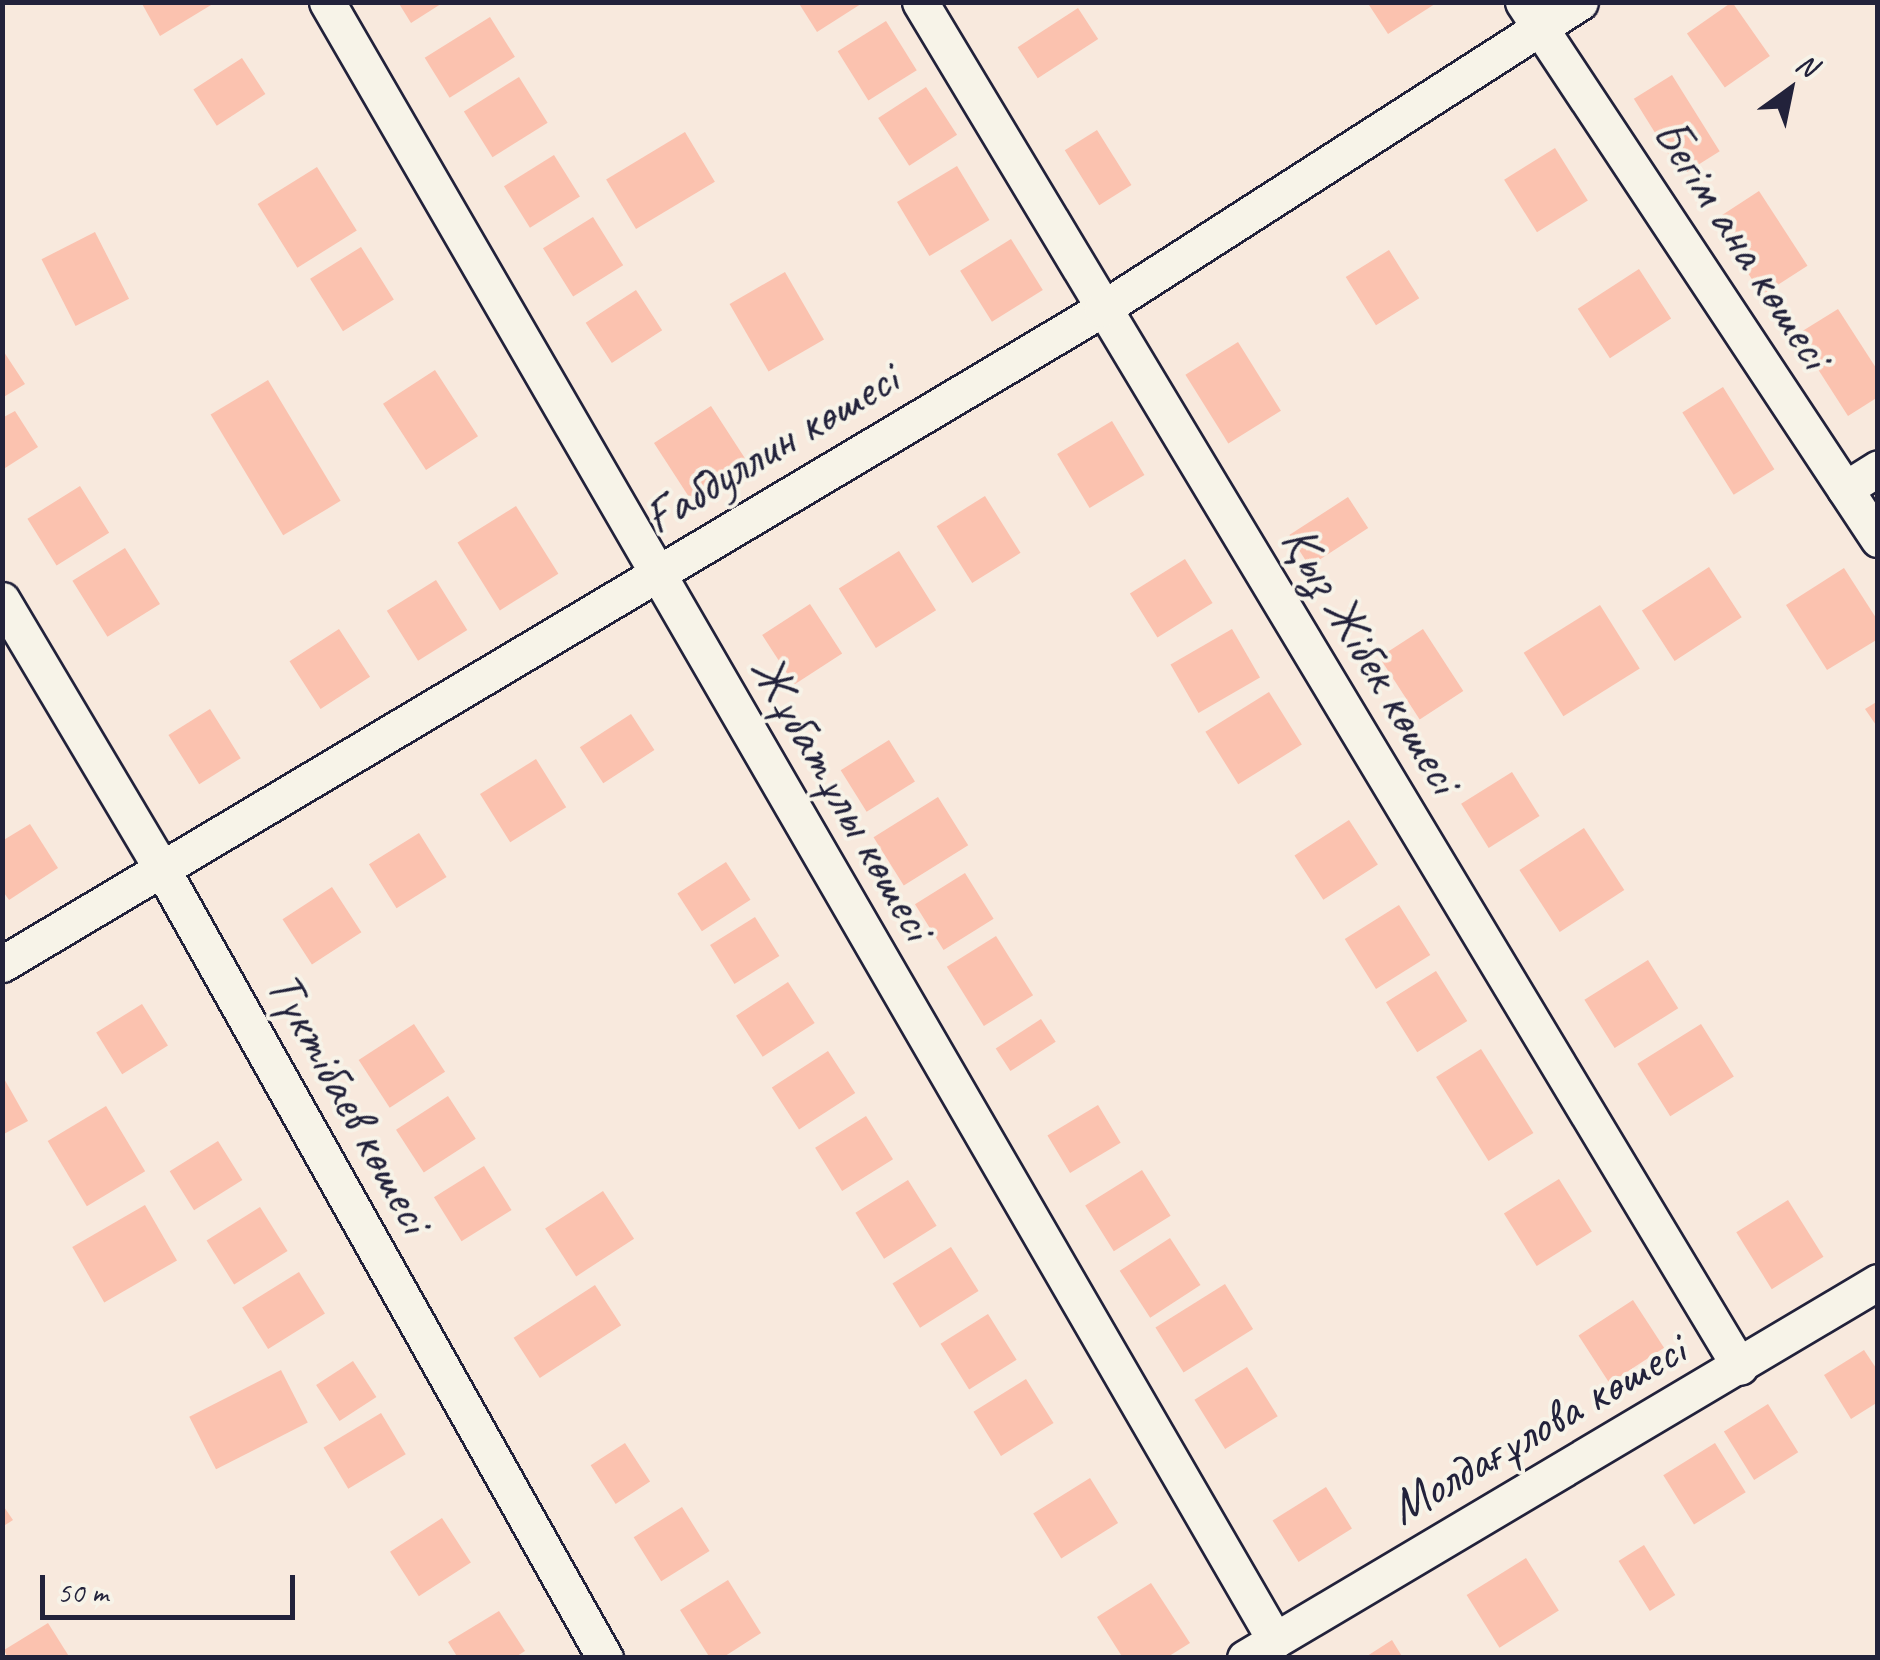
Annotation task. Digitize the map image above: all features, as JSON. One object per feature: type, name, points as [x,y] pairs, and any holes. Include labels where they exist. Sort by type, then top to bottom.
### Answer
[{"type":"street","name":"Жұбатұлы көшесі","points":[[326,2],[656,574],[1260,1649]]},
{"type":"street","name":"Қыз Жібек көшесі","points":[[920,2],[1740,1367]]},
{"type":"street","name":"Ғабдуллин көшесі","points":[[2,964],[1102,309],[1532,15],[1580,2]]},
{"type":"street","name":"Бегім ана көшесі","points":[[1532,15],[1878,539]]},
{"type":"street","points":[[1845,489],[1878,468]]},
{"type":"street","name":"Түктібаев көшесі","points":[[2,600],[162,869],[606,1658]]},
{"type":"street","name":"Молдағұлова көшесі","points":[[1260,1649],[1878,1282]]},
{"type":"building","points":[[141,2],[216,2],[160,36]]},
{"type":"building","points":[[398,2],[444,2],[411,23]]},
{"type":"building","points":[[798,2],[864,2],[817,32]]},
{"type":"building","points":[[1367,2],[1438,2],[1388,34]]},
{"type":"building","points":[[1732,2],[1770,56],[1725,88],[1687,34]]},
{"type":"building","points":[[1078,8],[1098,39],[1038,78],[1018,47]]},
{"type":"building","points":[[490,17],[515,57],[450,98],[425,58]]},
{"type":"building","points":[[886,21],[917,70],[868,100],[838,51]]},
{"type":"building","points":[[242,58],[265,94],[217,126],[193,90]]},
{"type":"building","points":[[1672,75],[1720,151],[1682,175],[1634,99]]},
{"type":"building","points":[[519,77],[548,123],[492,157],[464,111]]},
{"type":"building","points":[[926,87],[957,135],[909,166],[878,118]]},
{"type":"building","points":[[1097,130],[1131,185],[1099,205],[1065,150]]},
{"type":"building","points":[[685,132],[715,182],[636,229],[606,179]]},
{"type":"building","points":[[1555,148],[1588,201],[1537,232],[1504,180]]},
{"type":"building","points":[[554,155],[580,197],[530,228],[504,186]]},
{"type":"building","points":[[957,166],[989,220],[929,256],[897,202]]},
{"type":"building","points":[[317,167],[357,231],[297,268],[258,204]]},
{"type":"building","points":[[1759,191],[1807,266],[1762,295],[1714,220]]},
{"type":"building","points":[[593,217],[623,265],[573,297],[543,248]]},
{"type":"building","points":[[95,232],[129,299],[76,326],[42,259]]},
{"type":"building","points":[[1011,239],[1043,290],[992,322],[960,271]]},
{"type":"building","points":[[361,247],[394,300],[343,331],[310,279]]},
{"type":"building","points":[[1389,250],[1419,298],[1376,325],[1346,277]]},
{"type":"building","points":[[1639,269],[1671,318],[1610,358],[1578,309]]},
{"type":"building","points":[[785,272],[824,340],[769,372],[730,304]]},
{"type":"building","points":[[636,290],[662,330],[612,363],[586,323]]},
{"type":"building","points":[[1838,309],[1878,371],[1878,397],[1848,416],[1796,335]]},
{"type":"building","points":[[1238,342],[1281,411],[1228,444],[1185,375]]},
{"type":"building","points":[[2,349],[25,384],[2,398]]},
{"type":"building","points":[[435,370],[478,436],[426,470],[383,404]]},
{"type":"building","points":[[268,380],[341,501],[283,535],[211,415]]},
{"type":"building","points":[[1723,387],[1774,469],[1734,495],[1682,412]]},
{"type":"building","points":[[711,406],[749,465],[692,502],[654,443]]},
{"type":"building","points":[[15,411],[38,447],[2,470],[2,418]]},
{"type":"building","points":[[1112,421],[1144,475],[1090,508],[1057,454]]},
{"type":"building","points":[[80,486],[109,533],[57,565],[27,519]]},
{"type":"building","points":[[985,496],[1021,553],[972,583],[937,526]]},
{"type":"building","points":[[1348,497],[1368,528],[1309,566],[1289,535]]},
{"type":"building","points":[[516,506],[558,574],[500,610],[457,543]]},
{"type":"building","points":[[125,548],[160,604],[107,637],[72,581]]},
{"type":"building","points":[[899,551],[936,610],[876,648],[839,589]]},
{"type":"building","points":[[1185,559],[1213,603],[1157,638],[1130,593]]},
{"type":"building","points":[[1709,567],[1742,617],[1675,661],[1642,611]]},
{"type":"building","points":[[1844,568],[1878,621],[1878,639],[1827,670],[1786,605]]},
{"type":"building","points":[[436,580],[467,630],[418,661],[387,611]]},
{"type":"building","points":[[810,604],[842,653],[794,685],[762,635]]},
{"type":"building","points":[[1600,605],[1640,669],[1563,716],[1524,653]]},
{"type":"building","points":[[339,629],[370,677],[321,709],[290,661]]},
{"type":"building","points":[[1232,629],[1260,677],[1199,713],[1171,664]]},
{"type":"building","points":[[1423,629],[1463,691],[1420,719],[1379,657]]},
{"type":"building","points":[[1269,692],[1302,745],[1238,784],[1205,732]]},
{"type":"building","points":[[1878,701],[1878,728],[1865,709]]},
{"type":"building","points":[[210,709],[241,758],[199,784],[168,735]]},
{"type":"building","points":[[631,714],[654,750],[603,783],[580,747]]},
{"type":"building","points":[[889,740],[915,782],[867,812],[841,770]]},
{"type":"building","points":[[536,759],[566,807],[510,842],[480,794]]},
{"type":"building","points":[[1512,772],[1540,816],[1489,848],[1461,804]]},
{"type":"building","points":[[938,797],[968,845],[904,886],[874,837]]},
{"type":"building","points":[[1349,820],[1378,864],[1323,900],[1294,855]]},
{"type":"building","points":[[30,824],[58,868],[9,900],[2,890],[2,841]]},
{"type":"building","points":[[1584,828],[1624,890],[1560,932],[1519,870]]},
{"type":"building","points":[[419,833],[447,877],[397,908],[369,864]]},
{"type":"building","points":[[726,862],[751,900],[702,931],[677,894]]},
{"type":"building","points":[[965,873],[994,919],[944,950],[915,904]]},
{"type":"building","points":[[332,887],[361,932],[312,964],[283,919]]},
{"type":"building","points":[[1399,905],[1430,955],[1376,989],[1345,939]]},
{"type":"building","points":[[755,917],[779,956],[734,984],[710,945]]},
{"type":"building","points":[[996,936],[1033,995],[984,1026],[947,967]]},
{"type":"building","points":[[1648,960],[1678,1008],[1615,1048],[1584,1000]]},
{"type":"building","points":[[1436,971],[1467,1021],[1417,1052],[1386,1002]]},
{"type":"building","points":[[788,982],[815,1023],[763,1057],[736,1016]]},
{"type":"building","points":[[142,1004],[168,1046],[122,1074],[96,1033]]},
{"type":"building","points":[[1041,1019],[1056,1042],[1010,1071],[996,1048]]},
{"type":"building","points":[[414,1024],[445,1072],[390,1108],[359,1060]]},
{"type":"building","points":[[1701,1024],[1734,1077],[1670,1116],[1637,1064]]},
{"type":"building","points":[[1481,1049],[1533,1133],[1489,1161],[1436,1077]]},
{"type":"building","points":[[828,1051],[855,1093],[799,1129],[772,1087]]},
{"type":"building","points":[[2,1075],[28,1121],[2,1135]]},
{"type":"building","points":[[448,1096],[476,1139],[424,1173],[396,1130]]},
{"type":"building","points":[[1098,1105],[1121,1143],[1070,1173],[1047,1135]]},
{"type":"building","points":[[106,1106],[145,1171],[87,1206],[48,1141]]},
{"type":"building","points":[[866,1116],[893,1159],[842,1191],[815,1148]]},
{"type":"building","points":[[218,1141],[242,1180],[194,1210],[170,1171]]},
{"type":"building","points":[[484,1166],[512,1210],[462,1241],[434,1197]]},
{"type":"building","points":[[1142,1170],[1171,1216],[1114,1251],[1085,1206]]},
{"type":"building","points":[[1559,1179],[1592,1232],[1537,1266],[1504,1213]]},
{"type":"building","points":[[908,1180],[937,1226],[884,1259],[855,1213]]},
{"type":"building","points":[[603,1191],[634,1239],[576,1276],[545,1229]]},
{"type":"building","points":[[1788,1200],[1824,1257],[1772,1289],[1736,1232]]},
{"type":"building","points":[[145,1205],[177,1260],[104,1302],[72,1247]]},
{"type":"building","points":[[260,1207],[288,1251],[234,1284],[207,1240]]},
{"type":"building","points":[[1170,1238],[1200,1285],[1150,1318],[1120,1271]]},
{"type":"building","points":[[951,1247],[979,1291],[920,1328],[892,1284]]},
{"type":"building","points":[[299,1272],[325,1314],[268,1349],[242,1308]]},
{"type":"building","points":[[1225,1284],[1253,1329],[1184,1372],[1155,1327]]},
{"type":"building","points":[[595,1285],[621,1325],[540,1378],[514,1338]]},
{"type":"building","points":[[1633,1300],[1664,1348],[1610,1383],[1578,1335]]},
{"type":"building","points":[[988,1314],[1017,1360],[969,1389],[941,1344]]},
{"type":"building","points":[[1864,1350],[1878,1371],[1878,1402],[1851,1419],[1824,1375]]},
{"type":"building","points":[[353,1361],[376,1397],[340,1421],[316,1385]]},
{"type":"building","points":[[1247,1367],[1278,1416],[1225,1449],[1194,1400]]},
{"type":"building","points":[[281,1370],[308,1423],[216,1469],[189,1417]]},
{"type":"building","points":[[1026,1379],[1054,1423],[1001,1456],[973,1412]]},
{"type":"building","points":[[1768,1404],[1798,1452],[1754,1480],[1724,1432]]},
{"type":"building","points":[[381,1413],[406,1454],[348,1489],[324,1448]]},
{"type":"building","points":[[625,1443],[650,1482],[616,1504],[591,1465]]},
{"type":"building","points":[[1715,1443],[1746,1492],[1694,1525],[1663,1475]]},
{"type":"building","points":[[1090,1478],[1118,1523],[1061,1558],[1033,1514]]},
{"type":"building","points":[[1326,1487],[1352,1529],[1299,1562],[1273,1520]]},
{"type":"building","points":[[2,1504],[13,1520],[2,1527]]},
{"type":"building","points":[[682,1507],[710,1551],[661,1581],[634,1537]]},
{"type":"building","points":[[442,1518],[471,1562],[419,1596],[390,1552]]},
{"type":"building","points":[[1644,1545],[1675,1595],[1650,1611],[1619,1561]]},
{"type":"building","points":[[1526,1558],[1559,1611],[1499,1648],[1467,1595]]},
{"type":"building","points":[[728,1580],[761,1633],[722,1658],[710,1658],[680,1610]]},
{"type":"building","points":[[1151,1583],[1190,1643],[1166,1658],[1123,1658],[1097,1617]]},
{"type":"building","points":[[499,1611],[525,1651],[514,1658],[458,1658],[448,1642]]},
{"type":"building","points":[[48,1623],[70,1658],[8,1658],[4,1650]]},
{"type":"building","points":[[1392,1640],[1403,1658],[1364,1658]]}]
